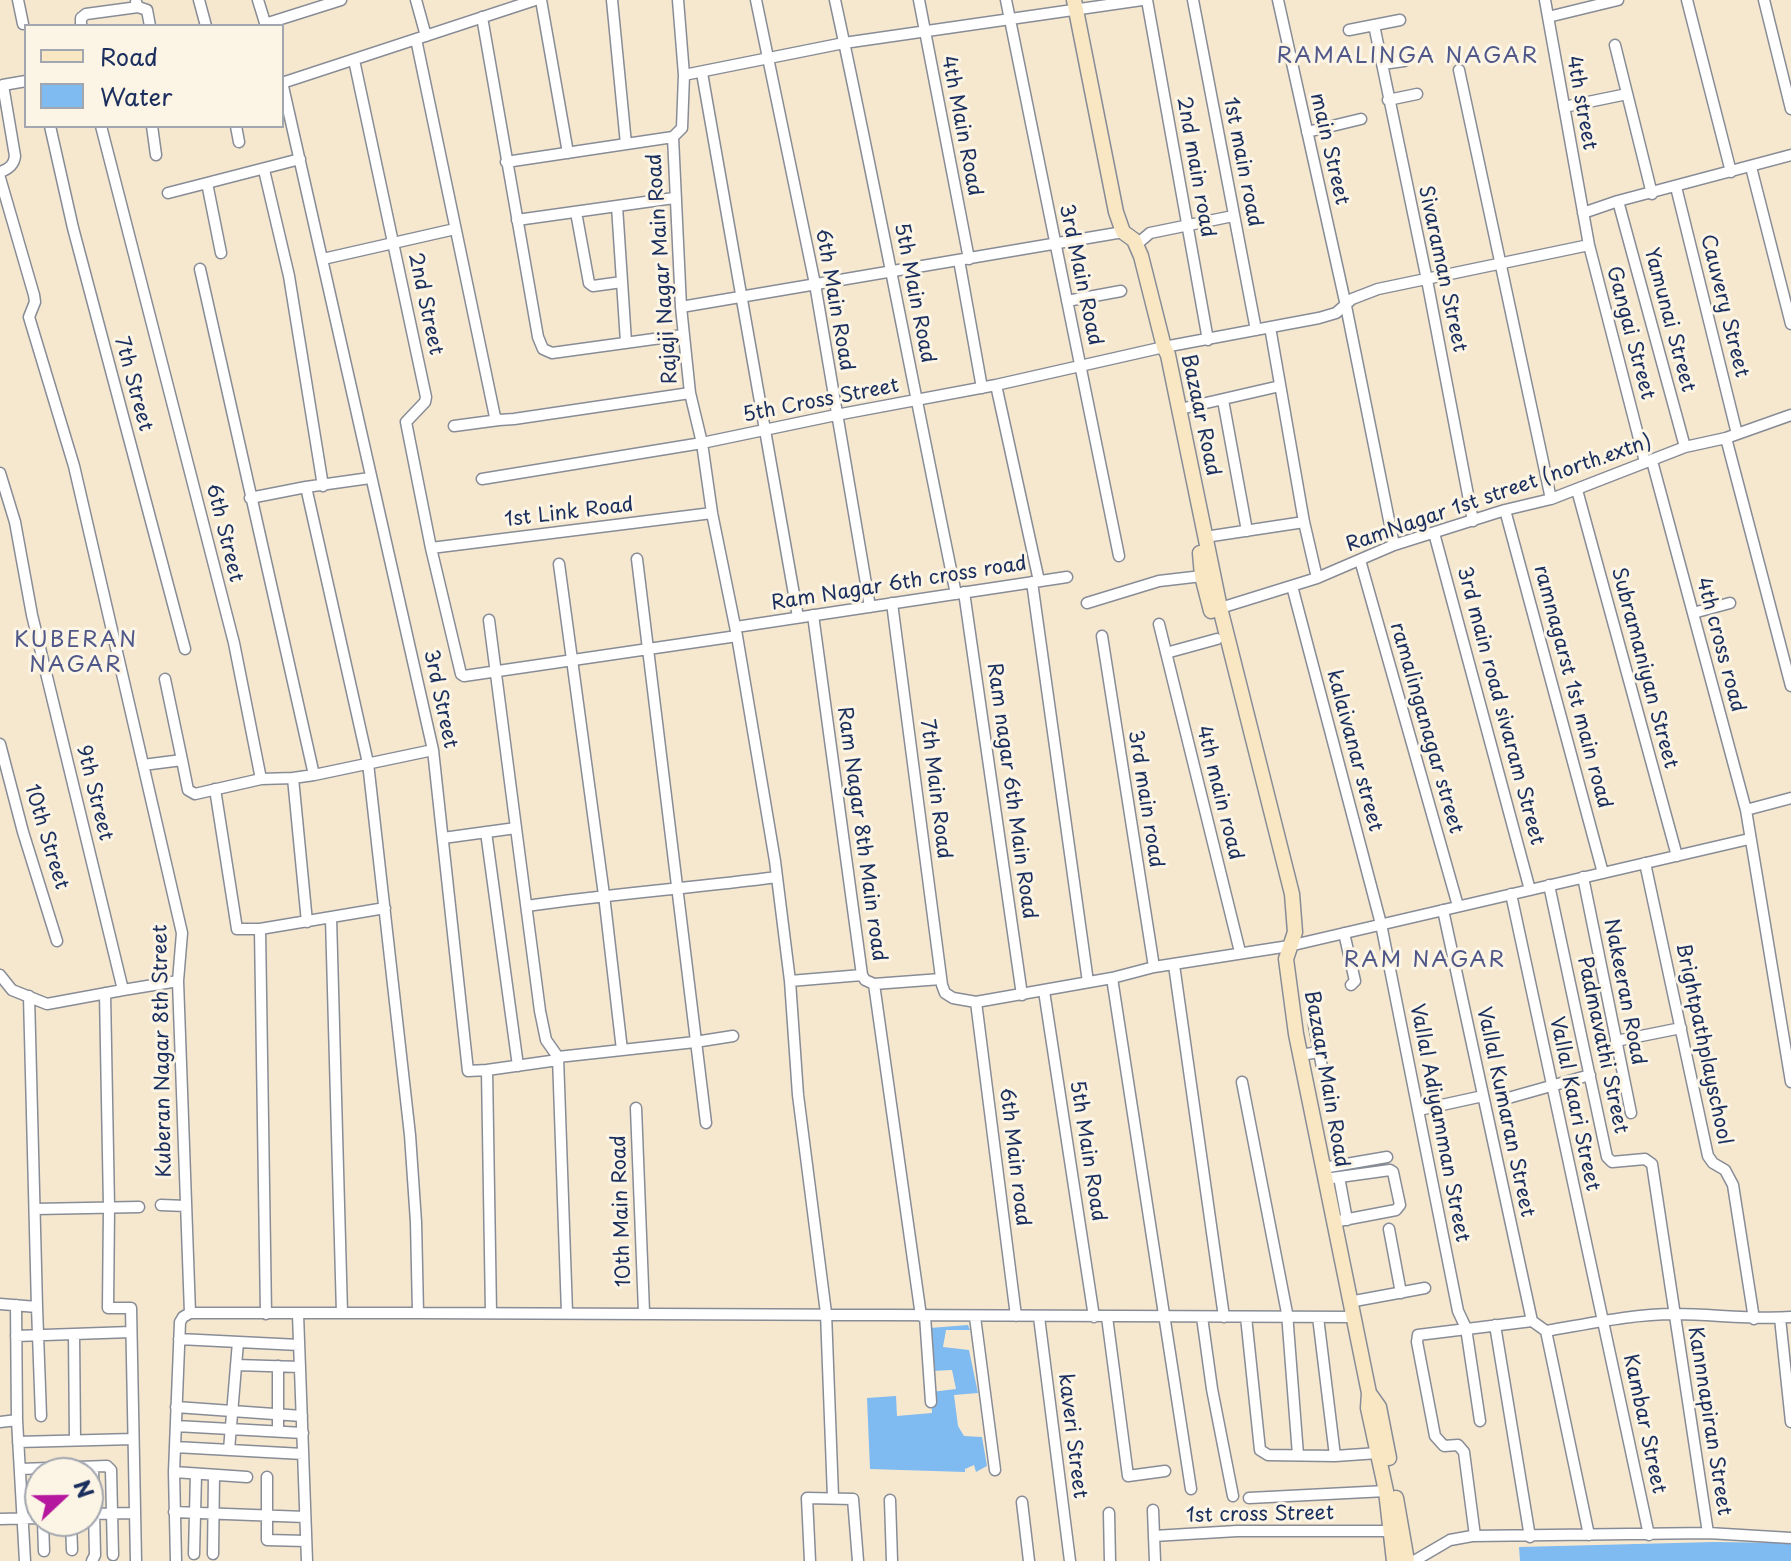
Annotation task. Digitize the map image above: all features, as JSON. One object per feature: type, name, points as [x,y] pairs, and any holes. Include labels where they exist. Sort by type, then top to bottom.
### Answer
[{"type":"main road","name":"Bazaar Road","points":[[1079,4],[1115,186],[1166,351],[1180,409],[1205,537],[1215,610]]},
{"type":"main road","points":[[1166,351],[1163,372],[1202,576],[1215,610],[1217,639],[1285,897],[1290,941]]},
{"type":"main road","name":"Bazaar Main Road","points":[[1215,610],[1292,894],[1296,924],[1286,959],[1287,977],[1300,1055],[1340,1221],[1351,1309],[1386,1491],[1394,1561]]},
{"type":"main road","points":[[1369,1393],[1379,1407],[1407,1561]]},
{"type":"street","points":[[18,0],[23,24]]},
{"type":"street","points":[[199,0],[205,24]]},
{"type":"street","points":[[258,0],[266,24]]},
{"type":"street","points":[[269,24],[341,0]]},
{"type":"street","points":[[416,0],[455,229],[495,417],[499,420]]},
{"type":"street","points":[[284,81],[482,17],[497,6],[535,0]]},
{"type":"street","points":[[541,0],[568,153]]},
{"type":"street","points":[[612,0],[626,144]]},
{"type":"street","name":"Rajaji Nagar Main Road","points":[[678,0],[684,75],[682,128],[673,137],[683,335],[690,393],[736,631],[777,877],[790,981],[798,1095],[826,1313],[833,1497]]},
{"type":"street","name":"6th Main Road","points":[[756,0],[815,284],[870,607]]},
{"type":"street","name":"5th Main Road","points":[[835,0],[893,271],[916,401],[960,593]]},
{"type":"street","name":"4th Main Road","points":[[919,0],[964,259],[982,388]]},
{"type":"street","name":"3rd Main Road","points":[[1006,0],[1119,556]]},
{"type":"street","points":[[684,75],[769,56],[1079,4],[1144,0]]},
{"type":"street","name":"2nd main road","points":[[1144,0],[1208,340]]},
{"type":"street","name":"1st main road","points":[[1193,0],[1256,330]]},
{"type":"street","name":"main Street","points":[[1278,0],[1346,306],[1394,545]]},
{"type":"street","name":"4th street","points":[[1545,0],[1583,213]]},
{"type":"street","points":[[1548,17],[1618,0]]},
{"type":"street","points":[[1687,0],[1731,172]]},
{"type":"street","points":[[1764,0],[1791,109]]},
{"type":"street","points":[[81,24],[81,18],[86,14],[137,3],[147,10],[150,24]]},
{"type":"street","points":[[482,17],[538,337],[543,349],[552,353],[683,335]]},
{"type":"street","points":[[1349,30],[1400,20]]},
{"type":"street","name":"Sivaraman Street","points":[[1374,25],[1473,521]]},
{"type":"street","points":[[1615,45],[1652,194]]},
{"type":"street","name":"2nd Street","points":[[354,60],[426,397],[406,422],[431,548]]},
{"type":"street","points":[[1382,64],[1404,61]]},
{"type":"street","points":[[1459,70],[1551,499]]},
{"type":"street","points":[[702,73],[798,617]]},
{"type":"street","points":[[0,175],[9,169],[15,156],[3,85],[24,81]]},
{"type":"street","name":"3rd Street","points":[[284,91],[433,750],[468,1071],[487,1070]]},
{"type":"street","points":[[1388,100],[1417,94]]},
{"type":"street","points":[[1564,107],[1627,94]]},
{"type":"street","points":[[1307,132],[1361,119]]},
{"type":"street","name":"7th Street","points":[[50,128],[73,228],[185,649]]},
{"type":"street","name":"6th Street","points":[[102,128],[234,643],[261,779]]},
{"type":"street","points":[[152,128],[156,155]]},
{"type":"street","points":[[236,128],[239,142]]},
{"type":"street","points":[[506,162],[673,137]]},
{"type":"street","points":[[1583,213],[1791,155]]},
{"type":"street","points":[[168,193],[300,159]]},
{"type":"street","points":[[1751,167],[1791,324]]},
{"type":"street","points":[[264,170],[289,276],[323,486]]},
{"type":"street","name":"Kuberan Nagar 8th Street","points":[[0,175],[34,295],[35,302],[29,317],[74,466],[182,933],[178,981],[190,1313]]},
{"type":"street","points":[[207,183],[221,253]]},
{"type":"street","name":"Cauvery Street","points":[[1676,187],[1737,434]]},
{"type":"street","points":[[517,220],[674,198]]},
{"type":"street","name":"Yamunai Street","points":[[1618,201],[1685,447]]},
{"type":"street","points":[[617,206],[626,342]]},
{"type":"street","points":[[576,212],[589,283],[593,286],[622,282]]},
{"type":"street","name":"Gangai Street","points":[[1583,213],[1649,462]]},
{"type":"street","points":[[681,307],[1055,244],[1129,238],[1233,216]]},
{"type":"street","points":[[323,259],[455,229]]},
{"type":"street","name":"5th Cross Street","points":[[482,479],[702,443],[982,388],[1080,365],[1166,351],[1336,313],[1352,299],[1368,292],[1589,245]]},
{"type":"street","points":[[200,269],[314,775]]},
{"type":"street","points":[[1067,301],[1121,291]]},
{"type":"street","points":[[1270,327],[1304,522],[1317,578]]},
{"type":"street","points":[[996,385],[1035,582],[1088,982]]},
{"type":"street","points":[[1180,409],[1280,386]]},
{"type":"street","points":[[454,426],[690,393]]},
{"type":"street","points":[[1223,400],[1247,531]]},
{"type":"street","name":"RamNagar 1st street (north.extn)","points":[[1215,610],[1317,578],[1394,545],[1551,499],[1685,447],[1726,438],[1791,415]]},
{"type":"street","points":[[1726,438],[1791,686]]},
{"type":"street","name":"4th cross road","points":[[1649,462],[1746,810],[1791,1082]]},
{"type":"street","name":"9th Street","points":[[0,473],[15,522],[32,615],[123,990]]},
{"type":"street","points":[[250,498],[370,478]]},
{"type":"street","points":[[306,487],[368,763],[410,1135],[418,1313]]},
{"type":"street","name":"Subramaniyan Street","points":[[1577,490],[1677,856]]},
{"type":"street","name":"ramnagarst 1st main road","points":[[1505,510],[1603,873]]},
{"type":"street","name":"1st Link Road","points":[[431,548],[712,513]]},
{"type":"street","points":[[1205,537],[1304,522]]},
{"type":"street","name":"3rd main road sivaram Street","points":[[1434,533],[1530,890]]},
{"type":"street","name":"Ram Nagar 6th cross road","points":[[431,548],[459,670],[464,676],[649,648],[798,617],[1067,577]]},
{"type":"street","points":[[637,559],[706,1123]]},
{"type":"street","name":"ramalinganagar street","points":[[1360,560],[1458,906]]},
{"type":"street","points":[[559,564],[622,1050]]},
{"type":"street","points":[[1087,603],[1159,581],[1202,576]]},
{"type":"street","name":"kalaivanar street","points":[[1292,586],[1381,924]]},
{"type":"street","name":"Ram nagar 6th Main Road","points":[[960,593],[1022,995]]},
{"type":"street","name":"7th Main Road","points":[[892,603],[941,979]]},
{"type":"street","points":[[1693,613],[1730,603]]},
{"type":"street","name":"Ram Nagar 8th Main road","points":[[813,615],[862,975],[867,982],[874,984],[941,979]]},
{"type":"street","points":[[489,620],[540,1011],[546,1040],[558,1059],[567,1313]]},
{"type":"street","name":"4th main road","points":[[1159,624],[1240,952]]},
{"type":"street","name":"3rd main road","points":[[1102,636],[1154,967]]},
{"type":"street","points":[[1164,648],[1217,639]]},
{"type":"street","points":[[165,679],[191,793],[261,779],[314,775],[433,750]]},
{"type":"street","name":"10th Street","points":[[0,744],[57,941]]},
{"type":"street","points":[[143,765],[182,760]]},
{"type":"street","points":[[293,778],[307,922]]},
{"type":"street","points":[[215,789],[235,926],[242,930],[260,929],[385,908]]},
{"type":"street","points":[[1746,810],[1791,798]]},
{"type":"street","points":[[443,838],[516,828]]},
{"type":"street","points":[[486,832],[518,1066]]},
{"type":"street","points":[[941,979],[947,995],[976,1002],[1022,995],[1154,967],[1344,933],[1749,839]]},
{"type":"street","name":"Brightpathplayschool","points":[[1645,863],[1708,1156],[1725,1170],[1733,1185],[1754,1319]]},
{"type":"street","points":[[527,906],[777,877]]},
{"type":"street","name":"Nakeeran Road","points":[[1583,877],[1631,1113]]},
{"type":"street","name":"Padmavathi Street","points":[[1549,885],[1609,1160],[1645,1159],[1652,1164],[1673,1314]]},
{"type":"street","name":"Vallal Kaari Street","points":[[1511,894],[1604,1321]]},
{"type":"street","name":"Vallal Kumaran Street","points":[[1443,910],[1532,1321]]},
{"type":"street","points":[[331,918],[342,1313]]},
{"type":"street","name":"Vallal Adiyamman Street","points":[[1381,924],[1458,1311],[1466,1328],[1480,1421]]},
{"type":"street","points":[[260,929],[266,1314]]},
{"type":"street","points":[[1344,933],[1355,981],[1351,985]]},
{"type":"street","points":[[1174,965],[1224,1317]]},
{"type":"street","points":[[0,975],[12,990],[47,1004],[178,981]]},
{"type":"street","points":[[790,981],[862,975]]},
{"type":"street","points":[[1112,978],[1191,1489]]},
{"type":"street","points":[[874,984],[923,1316],[931,1402]]},
{"type":"street","name":"5th Main Road","points":[[1044,991],[1094,1317]]},
{"type":"street","points":[[105,993],[108,1308],[131,1308],[136,1561]]},
{"type":"street","points":[[29,996],[41,1416]]},
{"type":"street","name":"6th Main road","points":[[976,1002],[1016,1316]]},
{"type":"street","points":[[1314,1025],[1322,1067]]},
{"type":"street","points":[[1616,1041],[1681,1028]]},
{"type":"street","points":[[491,1313],[487,1070],[733,1036]]},
{"type":"street","points":[[1300,1055],[1319,1052]]},
{"type":"street","points":[[1501,1100],[1590,1075]]},
{"type":"street","points":[[1242,1082],[1287,1317],[1298,1455]]},
{"type":"street","points":[[1419,1110],[1483,1096]]},
{"type":"street","name":"10th Main Road","points":[[636,1108],[644,1312]]},
{"type":"street","points":[[1327,1175],[1387,1161]]},
{"type":"street","points":[[1327,1175],[1393,1172],[1400,1205],[1396,1210],[1340,1221]]},
{"type":"street","points":[[161,1205],[186,1206]]},
{"type":"street","points":[[35,1209],[139,1207]]},
{"type":"street","points":[[1389,1229],[1401,1293]]},
{"type":"street","points":[[176,1561],[174,1472],[179,1339],[180,1322],[190,1313],[644,1312],[975,1317],[1318,1317],[1425,1288]]},
{"type":"street","points":[[16,1305],[37,1289]]},
{"type":"street","points":[[0,1304],[37,1307]]},
{"type":"street","points":[[16,1305],[17,1420],[25,1561]]},
{"type":"street","points":[[298,1314],[307,1561]]},
{"type":"street","points":[[1546,1331],[1673,1314],[1754,1319],[1786,1317],[1791,1422]]},
{"type":"street","name":"Kannnapiran Street","points":[[1673,1314],[1708,1533]]},
{"type":"street","points":[[975,1317],[995,1470]]},
{"type":"street","name":"kaveri Street","points":[[1039,1317],[1070,1561]]},
{"type":"street","points":[[1107,1317],[1128,1476],[1165,1471]]},
{"type":"street","points":[[1202,1317],[1233,1496]]},
{"type":"street","points":[[1246,1317],[1260,1450],[1268,1455],[1378,1453]]},
{"type":"street","points":[[1318,1317],[1335,1456]]},
{"type":"street","points":[[1475,1536],[1464,1452],[1458,1445],[1444,1446],[1435,1436],[1418,1335],[1532,1321],[1546,1331],[1589,1535]]},
{"type":"street","name":"Kambar Street","points":[[1604,1321],[1649,1535]]},
{"type":"street","points":[[1495,1325],[1530,1537]]},
{"type":"street","points":[[16,1336],[131,1332]]},
{"type":"street","points":[[74,1334],[75,1440]]},
{"type":"street","points":[[179,1339],[299,1345]]},
{"type":"street","points":[[229,1450],[238,1342]]},
{"type":"street","points":[[236,1365],[300,1367]]},
{"type":"street","points":[[278,1366],[278,1431]]},
{"type":"street","points":[[176,1407],[302,1416]]},
{"type":"street","points":[[0,1422],[17,1420]]},
{"type":"street","points":[[176,1426],[303,1433]]},
{"type":"street","points":[[18,1442],[133,1439]]},
{"type":"street","points":[[175,1447],[303,1454]]},
{"type":"street","points":[[104,1466],[111,1470],[113,1555]]},
{"type":"street","points":[[20,1469],[24,1469]]},
{"type":"street","points":[[174,1472],[247,1477]]},
{"type":"street","points":[[194,1554],[196,1474]]},
{"type":"street","points":[[213,1554],[214,1475]]},
{"type":"street","points":[[267,1477],[267,1540],[306,1541]]},
{"type":"street","points":[[1249,1498],[1386,1491]]},
{"type":"street","points":[[810,1561],[807,1498],[833,1497],[853,1499],[858,1561]]},
{"type":"street","points":[[890,1500],[892,1561]]},
{"type":"street","points":[[1022,1502],[1029,1561]]},
{"type":"street","points":[[1153,1510],[1155,1561]]},
{"type":"street","points":[[174,1512],[305,1517]]},
{"type":"street","points":[[104,1513],[133,1513]]},
{"type":"street","points":[[1109,1513],[1110,1561]]},
{"type":"street","points":[[0,1519],[22,1518]]},
{"type":"street","name":"1st cross Street","points":[[1154,1536],[1237,1531],[1391,1531]]},
{"type":"street","points":[[1414,1561],[1450,1540],[1475,1536],[1708,1533],[1791,1538]]},
{"type":"street","points":[[43,1537],[44,1551]]},
{"type":"street","points":[[72,1537],[72,1550]]},
{"type":"street","points":[[92,1561],[95,1555],[93,1537]]},
{"type":"water","points":[[968,1325],[970,1330],[946,1330],[943,1347],[969,1350],[978,1393],[954,1395],[958,1426],[964,1436],[982,1437],[987,1466],[976,1472],[974,1465],[965,1472],[870,1469],[867,1398],[896,1396],[897,1416],[932,1413],[931,1392],[956,1389],[952,1370],[931,1371],[930,1328]]},
{"type":"water","points":[[1791,1543],[1791,1561],[1520,1561],[1519,1547]]},
{"type":"district","name":"RAMALINGA NAGAR","points":[[1408,57]]},
{"type":"district","name":"KUBERAN NAGAR","points":[[76,654]]},
{"type":"district","name":"RAM NAGAR","points":[[1425,961]]}]
